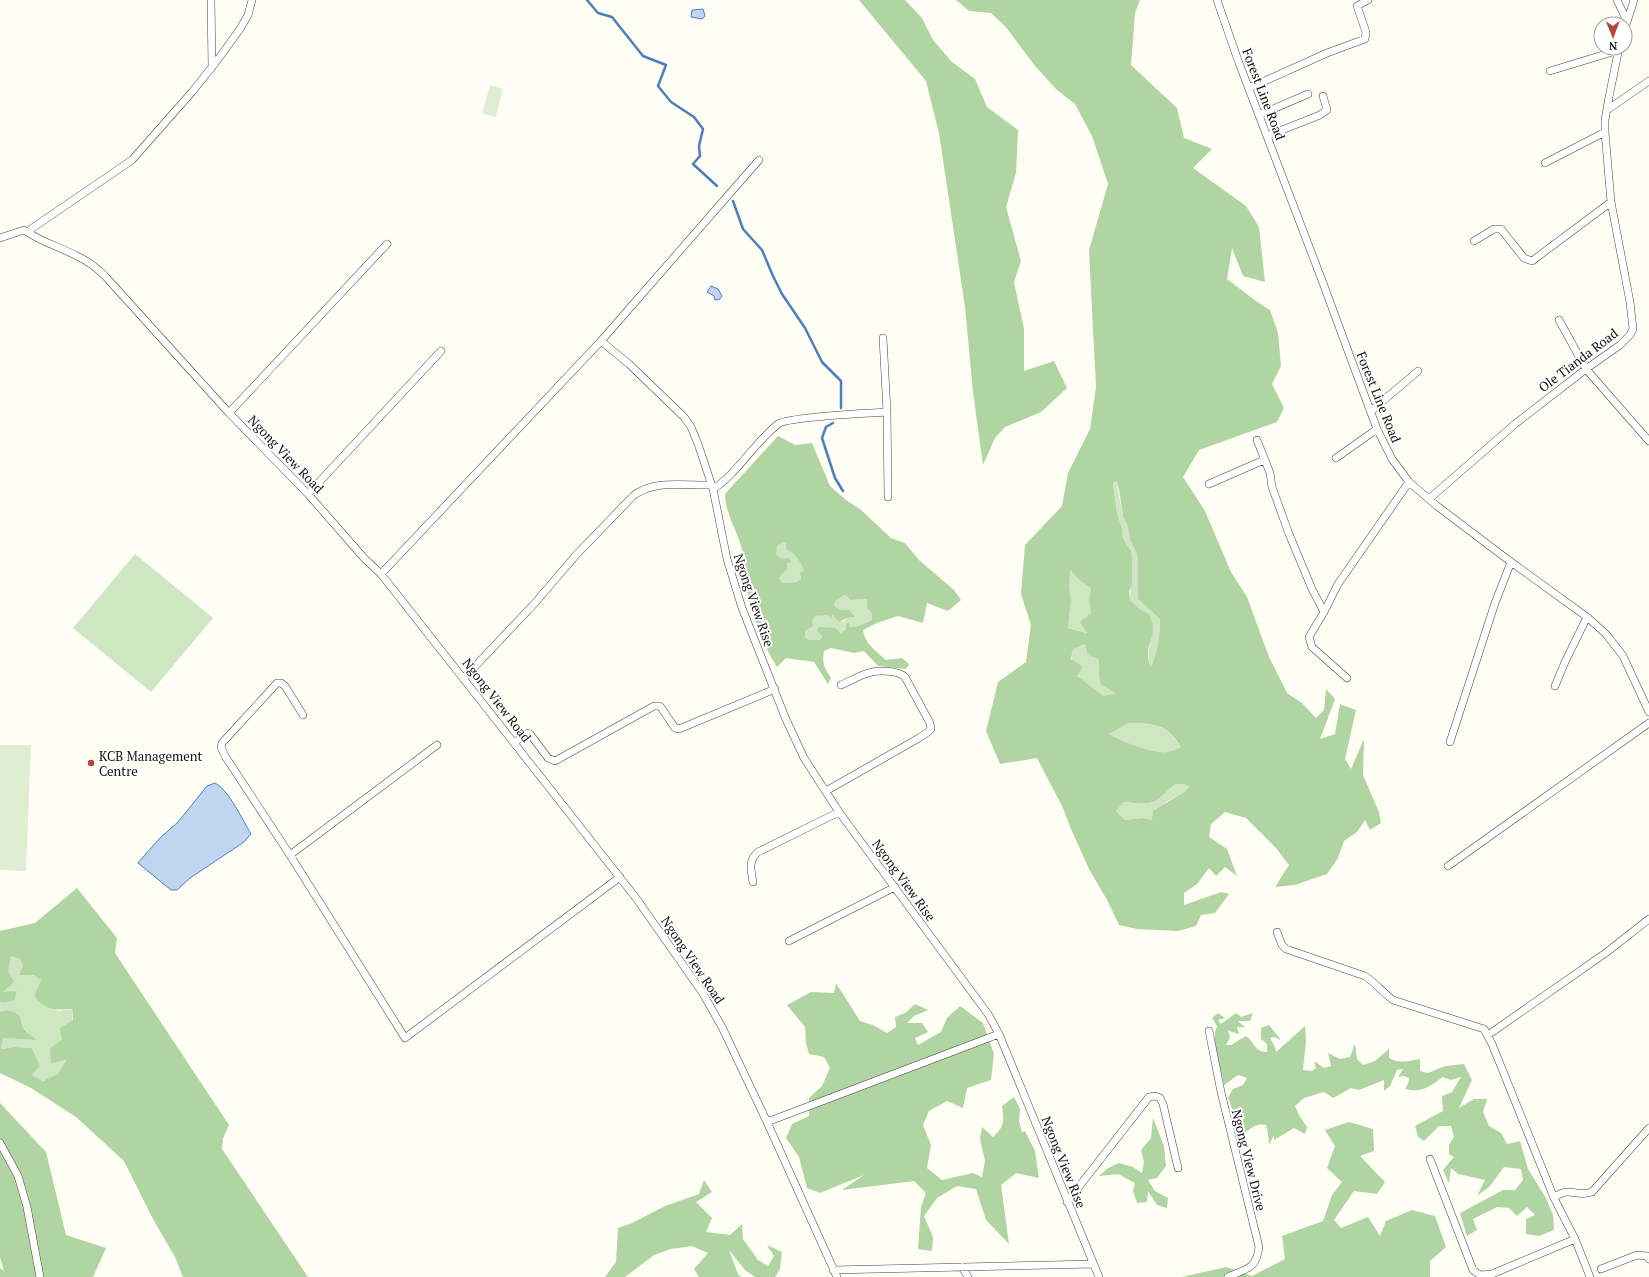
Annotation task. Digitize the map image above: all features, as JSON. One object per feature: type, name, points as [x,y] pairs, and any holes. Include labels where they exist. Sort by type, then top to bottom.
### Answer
[{"type":"street","points":[[211,0],[212,67]]},
{"type":"street","points":[[0,238],[28,230],[132,160],[212,67],[240,29],[248,15],[252,0]]},
{"type":"street","name":"Forest Line Road","points":[[1217,0],[1377,428],[1392,459],[1409,482],[1429,499],[1511,562],[1587,617],[1606,634],[1623,656],[1649,712]]},
{"type":"street","points":[[1249,88],[1327,53],[1365,39],[1366,32],[1358,8],[1358,2],[1368,0]]},
{"type":"street","points":[[1617,0],[1623,16]]},
{"type":"street","points":[[1629,16],[1634,0]]},
{"type":"street","points":[[1550,71],[1597,56]]},
{"type":"street","name":"Ole Tianda Road","points":[[1429,499],[1515,424],[1586,369],[1620,345],[1630,335],[1633,328],[1630,302],[1611,202],[1605,132],[1607,110],[1618,56]]},
{"type":"street","points":[[1607,110],[1649,81]]},
{"type":"street","points":[[1259,115],[1308,94]]},
{"type":"street","points":[[1267,136],[1327,110],[1323,96]]},
{"type":"street","points":[[1546,163],[1605,132]]},
{"type":"street","points":[[382,574],[601,340],[759,160]]},
{"type":"street","points":[[1474,241],[1494,229],[1501,229],[1524,258],[1532,261],[1611,202]]},
{"type":"street","name":"Ngong View Road","points":[[28,230],[41,240],[77,256],[92,265],[105,276],[229,413],[308,494],[364,558],[382,574],[620,877],[664,936],[722,1027],[837,1277]]},
{"type":"street","points":[[229,413],[386,244]]},
{"type":"street","points":[[1559,320],[1586,369],[1649,441]]},
{"type":"street","points":[[883,338],[888,497]]},
{"type":"street","name":"Ngong View Rise","points":[[601,340],[629,364],[684,417],[691,427],[712,487],[727,559],[742,608],[785,717],[804,758],[839,812],[988,1014],[999,1034],[1099,1277]]},
{"type":"street","points":[[308,494],[441,351]]},
{"type":"street","points":[[1371,411],[1418,371]]},
{"type":"street","points":[[464,678],[534,604],[577,554],[640,490],[655,485],[712,487],[724,480],[779,423],[829,416],[886,412]]},
{"type":"street","points":[[1336,458],[1377,428]]},
{"type":"street","points":[[1257,440],[1270,473],[1272,486],[1289,534],[1312,589],[1324,612]]},
{"type":"street","points":[[1209,484],[1264,460]]},
{"type":"street","points":[[1347,678],[1312,647],[1309,642],[1309,637],[1338,584],[1409,482]]},
{"type":"street","points":[[1450,742],[1495,604],[1511,562]]},
{"type":"street","points":[[1555,686],[1587,617]]},
{"type":"street","points":[[826,791],[919,738],[931,728],[930,723],[905,677],[901,673],[869,672],[841,685]]},
{"type":"street","points":[[303,715],[285,686],[277,683],[228,738],[222,747],[225,756],[290,855],[405,1038],[620,877]]},
{"type":"street","points":[[515,742],[528,733],[548,758],[555,761],[654,706],[660,706],[675,728],[679,729],[775,689]]},
{"type":"street","points":[[1448,866],[1649,723]]},
{"type":"street","points":[[290,855],[437,745]]},
{"type":"street","points":[[753,882],[751,862],[754,855],[839,812]]},
{"type":"street","points":[[789,942],[895,887]]},
{"type":"street","points":[[1488,1036],[1649,920]]},
{"type":"street","points":[[1277,932],[1282,946],[1286,949],[1365,976],[1393,1000],[1484,1029],[1554,1198],[1590,1277]]},
{"type":"street","name":"Ngong View Drive","points":[[1209,1031],[1210,1045],[1259,1247],[1257,1258],[1253,1265],[1228,1277]]},
{"type":"street","points":[[767,1122],[999,1034]]},
{"type":"street","points":[[1067,1202],[1149,1097],[1155,1096],[1160,1098],[1163,1104],[1178,1168]]},
{"type":"street","points":[[1554,1198],[1561,1192],[1585,1195],[1592,1192],[1649,1128]]},
{"type":"street","points":[[0,1143],[18,1176],[27,1207],[40,1277]]},
{"type":"street","points":[[1430,1159],[1473,1270],[1480,1274],[1492,1274],[1574,1239]]},
{"type":"street","points":[[1601,1269],[1637,1255],[1647,1256],[1649,1259]]},
{"type":"street","points":[[833,1270],[1093,1264]]},
{"type":"street","points":[[962,1267],[968,1277]]},
{"type":"green space","points":[[859,0],[905,0],[922,18],[933,40],[952,62],[975,79],[987,107],[1018,130],[1016,173],[1006,207],[1021,261],[1014,282],[1024,329],[1024,371],[1054,361],[1067,388],[1041,412],[1005,427],[995,438],[983,465],[973,392],[965,307],[939,133],[926,81]]},
{"type":"green space","points":[[956,0],[1140,0],[1135,13],[1131,65],[1177,108],[1184,138],[1212,149],[1193,168],[1246,206],[1259,227],[1265,282],[1243,276],[1232,248],[1227,279],[1270,310],[1278,333],[1281,366],[1272,384],[1284,408],[1277,422],[1199,450],[1183,477],[1205,511],[1231,572],[1247,597],[1269,657],[1287,693],[1302,703],[1316,718],[1324,710],[1326,689],[1335,699],[1320,739],[1335,734],[1340,704],[1356,710],[1345,759],[1351,769],[1364,739],[1363,775],[1379,812],[1381,823],[1370,830],[1365,820],[1357,832],[1344,841],[1338,858],[1327,874],[1295,885],[1275,887],[1289,865],[1276,848],[1246,818],[1225,812],[1211,824],[1209,837],[1227,849],[1237,876],[1225,867],[1216,876],[1209,868],[1197,884],[1184,893],[1184,905],[1221,892],[1229,894],[1215,913],[1201,915],[1196,926],[1178,931],[1137,929],[1119,925],[1107,900],[1089,869],[1062,806],[1037,758],[1000,764],[986,731],[998,682],[1026,662],[1031,625],[1021,594],[1025,545],[1062,506],[1068,473],[1090,429],[1096,387],[1089,250],[1108,184],[1092,136],[1075,104],[1056,89],[1035,66],[1005,26],[991,13],[969,11]],"holes":[[[1116,481],[1123,516],[1128,527],[1130,540],[1138,559],[1138,599],[1160,619],[1158,643],[1151,667],[1148,650],[1153,632],[1153,624],[1149,614],[1141,610],[1130,600],[1129,591],[1132,585],[1132,555],[1123,538],[1122,528],[1117,513],[1113,483]],[[1070,570],[1079,580],[1091,588],[1089,600],[1091,613],[1080,622],[1087,633],[1068,628],[1071,600],[1069,585]],[[1085,644],[1088,655],[1099,659],[1099,676],[1101,685],[1116,693],[1103,696],[1077,676],[1083,667],[1071,659],[1073,649]],[[1129,723],[1153,725],[1165,729],[1176,739],[1181,747],[1166,752],[1154,751],[1109,734]],[[1175,784],[1184,784],[1189,787],[1184,792],[1153,811],[1152,820],[1142,818],[1125,820],[1116,811],[1124,802],[1148,803],[1157,800]]]},
{"type":"green space","points":[[490,85],[503,89],[496,117],[482,113]]},
{"type":"green space","points":[[778,436],[795,445],[812,443],[830,486],[846,500],[861,510],[891,538],[905,543],[919,560],[954,590],[961,600],[948,611],[927,603],[923,623],[898,616],[877,623],[863,630],[869,643],[886,660],[902,658],[909,664],[906,669],[878,666],[864,651],[854,653],[831,648],[824,651],[823,656],[824,666],[831,678],[828,684],[814,662],[786,658],[777,667],[761,636],[753,614],[745,580],[743,553],[727,509],[725,494]],"holes":[[[783,542],[786,544],[786,549],[797,557],[804,570],[800,573],[801,579],[796,582],[783,583],[779,578],[787,569],[787,564],[792,562],[789,558],[781,558],[776,554],[777,546]],[[845,595],[850,600],[867,599],[867,608],[872,613],[872,620],[853,627],[850,627],[849,622],[846,624],[846,630],[840,633],[836,628],[819,627],[817,631],[822,636],[820,640],[810,640],[805,637],[805,631],[813,626],[812,621],[815,616],[827,615],[832,617],[832,614],[839,622],[847,618],[855,617],[850,610],[841,610],[834,606],[836,600]]]},
{"type":"green space","points":[[1116,481],[1123,516],[1128,527],[1130,540],[1138,559],[1138,599],[1160,619],[1158,644],[1151,668],[1148,655],[1152,636],[1149,614],[1141,610],[1130,600],[1132,555],[1123,538],[1122,528],[1117,513],[1113,482]]},
{"type":"green space","points":[[783,542],[795,554],[804,570],[800,573],[801,579],[796,582],[783,583],[779,578],[787,569],[787,564],[792,562],[789,558],[781,558],[776,554],[776,546]]},
{"type":"green space","points":[[135,554],[213,618],[151,692],[73,628]]},
{"type":"green space","points":[[1069,569],[1079,580],[1091,588],[1089,600],[1091,613],[1088,633],[1068,628],[1071,600]]},
{"type":"green space","points":[[845,595],[850,600],[867,599],[872,613],[872,620],[861,626],[850,627],[849,622],[846,630],[840,633],[836,628],[829,629],[825,627],[820,640],[810,640],[805,637],[805,631],[809,627],[814,616],[831,614],[843,622],[847,618],[855,617],[850,610],[841,610],[834,606],[836,600]]},
{"type":"green space","points":[[1085,644],[1099,659],[1099,676],[1117,693],[1103,696],[1079,677],[1073,665],[1073,649]]},
{"type":"green space","points":[[1129,723],[1159,726],[1170,733],[1181,747],[1168,752],[1154,751],[1129,743],[1109,734]]},
{"type":"green space","points":[[0,745],[31,745],[26,871],[0,870]]},
{"type":"green space","points":[[1175,784],[1184,784],[1189,786],[1184,792],[1166,802],[1152,820],[1142,818],[1125,820],[1116,811],[1124,802],[1147,803],[1157,800]]},
{"type":"green space","points":[[77,888],[117,938],[115,953],[229,1125],[223,1138],[222,1149],[308,1277],[183,1277],[175,1257],[153,1219],[124,1161],[76,1117],[31,1088],[0,1073],[0,1012],[5,1010],[20,1016],[25,1030],[37,1040],[3,1038],[1,1049],[14,1047],[32,1048],[40,1066],[32,1075],[43,1081],[58,1074],[66,1060],[51,1063],[50,1048],[62,1040],[60,1028],[73,1020],[73,1009],[62,1010],[47,1007],[38,1001],[34,996],[41,980],[33,975],[19,975],[23,966],[20,959],[11,956],[8,971],[14,982],[3,992],[17,991],[15,1000],[5,1003],[0,1002],[0,931],[35,923]]},
{"type":"green space","points":[[11,956],[20,959],[23,966],[19,975],[33,975],[41,980],[34,996],[58,1011],[73,1009],[71,1033],[64,1063],[57,1075],[43,1081],[32,1075],[40,1066],[32,1048],[14,1047],[1,1049],[3,1038],[36,1040],[25,1030],[20,1016],[4,1010],[0,1012],[0,1002],[5,1003],[15,1000],[17,991],[2,993]]},
{"type":"green space","points":[[836,983],[860,1021],[873,1025],[887,1033],[896,1027],[895,1017],[905,1013],[915,1004],[928,1010],[914,1016],[907,1023],[922,1023],[928,1032],[915,1038],[918,1045],[941,1032],[947,1018],[960,1006],[983,1023],[994,1054],[991,1080],[967,1088],[963,1108],[947,1101],[929,1111],[923,1125],[931,1145],[927,1168],[942,1180],[973,1173],[982,1177],[985,1161],[980,1139],[982,1127],[993,1137],[1000,1130],[1003,1123],[1002,1106],[1014,1097],[1020,1109],[1019,1121],[1022,1132],[1025,1131],[1035,1151],[1039,1178],[1016,1173],[1001,1185],[1009,1244],[986,1220],[976,1189],[957,1186],[937,1198],[924,1216],[933,1237],[932,1251],[918,1249],[921,1207],[926,1193],[914,1181],[842,1190],[864,1175],[820,1193],[807,1188],[799,1157],[786,1138],[792,1124],[809,1116],[809,1098],[822,1086],[830,1068],[824,1057],[809,1054],[806,1043],[805,1027],[787,1005],[811,992],[834,993]]},
{"type":"green space","points":[[1218,1013],[1225,1018],[1218,1020],[1221,1024],[1236,1013],[1241,1017],[1253,1013],[1250,1021],[1238,1021],[1245,1027],[1237,1027],[1239,1034],[1228,1030],[1230,1037],[1226,1045],[1231,1045],[1246,1036],[1257,1049],[1263,1052],[1267,1052],[1267,1044],[1261,1039],[1261,1028],[1269,1025],[1281,1040],[1274,1037],[1270,1038],[1276,1052],[1305,1026],[1306,1041],[1303,1070],[1312,1071],[1316,1068],[1314,1061],[1324,1068],[1331,1066],[1328,1053],[1340,1059],[1350,1057],[1355,1044],[1357,1059],[1363,1065],[1375,1061],[1389,1049],[1389,1058],[1393,1060],[1404,1062],[1420,1059],[1420,1071],[1428,1073],[1445,1066],[1464,1064],[1472,1080],[1459,1108],[1474,1099],[1487,1099],[1483,1112],[1489,1126],[1501,1133],[1507,1144],[1520,1141],[1528,1169],[1546,1198],[1553,1215],[1554,1230],[1539,1236],[1526,1234],[1526,1219],[1535,1215],[1527,1207],[1517,1216],[1509,1208],[1497,1207],[1473,1219],[1477,1230],[1467,1236],[1460,1213],[1503,1190],[1515,1190],[1523,1180],[1521,1169],[1504,1167],[1490,1186],[1477,1196],[1485,1180],[1458,1174],[1451,1168],[1449,1183],[1443,1170],[1454,1157],[1449,1154],[1449,1145],[1454,1137],[1451,1126],[1439,1126],[1424,1141],[1418,1137],[1415,1126],[1443,1111],[1442,1096],[1452,1092],[1461,1077],[1451,1080],[1443,1077],[1425,1088],[1420,1090],[1411,1090],[1405,1089],[1409,1078],[1404,1076],[1398,1077],[1403,1069],[1397,1070],[1390,1086],[1384,1091],[1384,1080],[1359,1090],[1351,1088],[1333,1098],[1324,1092],[1304,1098],[1295,1106],[1307,1127],[1305,1134],[1294,1128],[1274,1140],[1274,1135],[1269,1145],[1266,1125],[1257,1125],[1235,1138],[1236,1118],[1228,1098],[1233,1089],[1243,1085],[1247,1078],[1238,1075],[1224,1085],[1215,1047],[1215,1032],[1217,1026],[1212,1018]]},
{"type":"green space","points":[[0,1103],[46,1152],[66,1235],[106,1248],[93,1277],[0,1277],[0,1268],[4,1271],[0,1257]]},
{"type":"green space","points":[[1153,1118],[1164,1146],[1166,1166],[1157,1178],[1148,1180],[1155,1191],[1168,1198],[1167,1208],[1157,1205],[1148,1191],[1147,1202],[1137,1203],[1133,1191],[1135,1183],[1118,1174],[1099,1176],[1108,1168],[1119,1163],[1133,1167],[1142,1173],[1144,1162],[1141,1150],[1151,1138]]},
{"type":"green space","points":[[1349,1122],[1373,1129],[1374,1151],[1360,1156],[1385,1182],[1377,1194],[1354,1191],[1334,1220],[1341,1228],[1368,1217],[1380,1236],[1386,1221],[1412,1210],[1435,1216],[1446,1247],[1430,1261],[1430,1277],[1182,1277],[1226,1267],[1252,1276],[1285,1259],[1282,1236],[1323,1221],[1332,1195],[1342,1182],[1327,1168],[1335,1146],[1325,1130]]},
{"type":"green space","points":[[704,1180],[712,1192],[696,1202],[712,1218],[706,1232],[730,1235],[742,1224],[743,1239],[758,1260],[768,1266],[774,1256],[767,1245],[782,1252],[780,1269],[775,1277],[755,1277],[745,1270],[729,1250],[738,1274],[741,1277],[699,1277],[694,1269],[708,1253],[692,1246],[671,1249],[654,1255],[625,1277],[605,1277],[616,1262],[618,1228],[632,1223],[665,1206],[699,1194]]},
{"type":"water","points":[[703,9],[705,16],[702,19],[691,17],[692,10]]},
{"type":"water","points":[[711,286],[718,289],[722,296],[720,299],[715,300],[714,296],[707,292]]},
{"type":"water","points":[[215,783],[230,799],[251,834],[244,842],[190,878],[177,890],[171,890],[138,863],[160,838],[178,822],[207,786]]},
{"type":"waterway","points":[[587,0],[598,13],[612,17],[643,56],[666,65],[658,86],[671,102],[694,117],[703,129],[699,146],[700,156],[693,164],[717,186]]},
{"type":"waterway","points":[[733,201],[743,229],[762,250],[782,294],[805,328],[822,362],[841,381],[841,408]]},
{"type":"waterway","points":[[833,423],[826,427],[822,438],[835,478],[843,491]]},
{"type":"place","name":"KCB Management Centre","points":[[91,763]]}]
